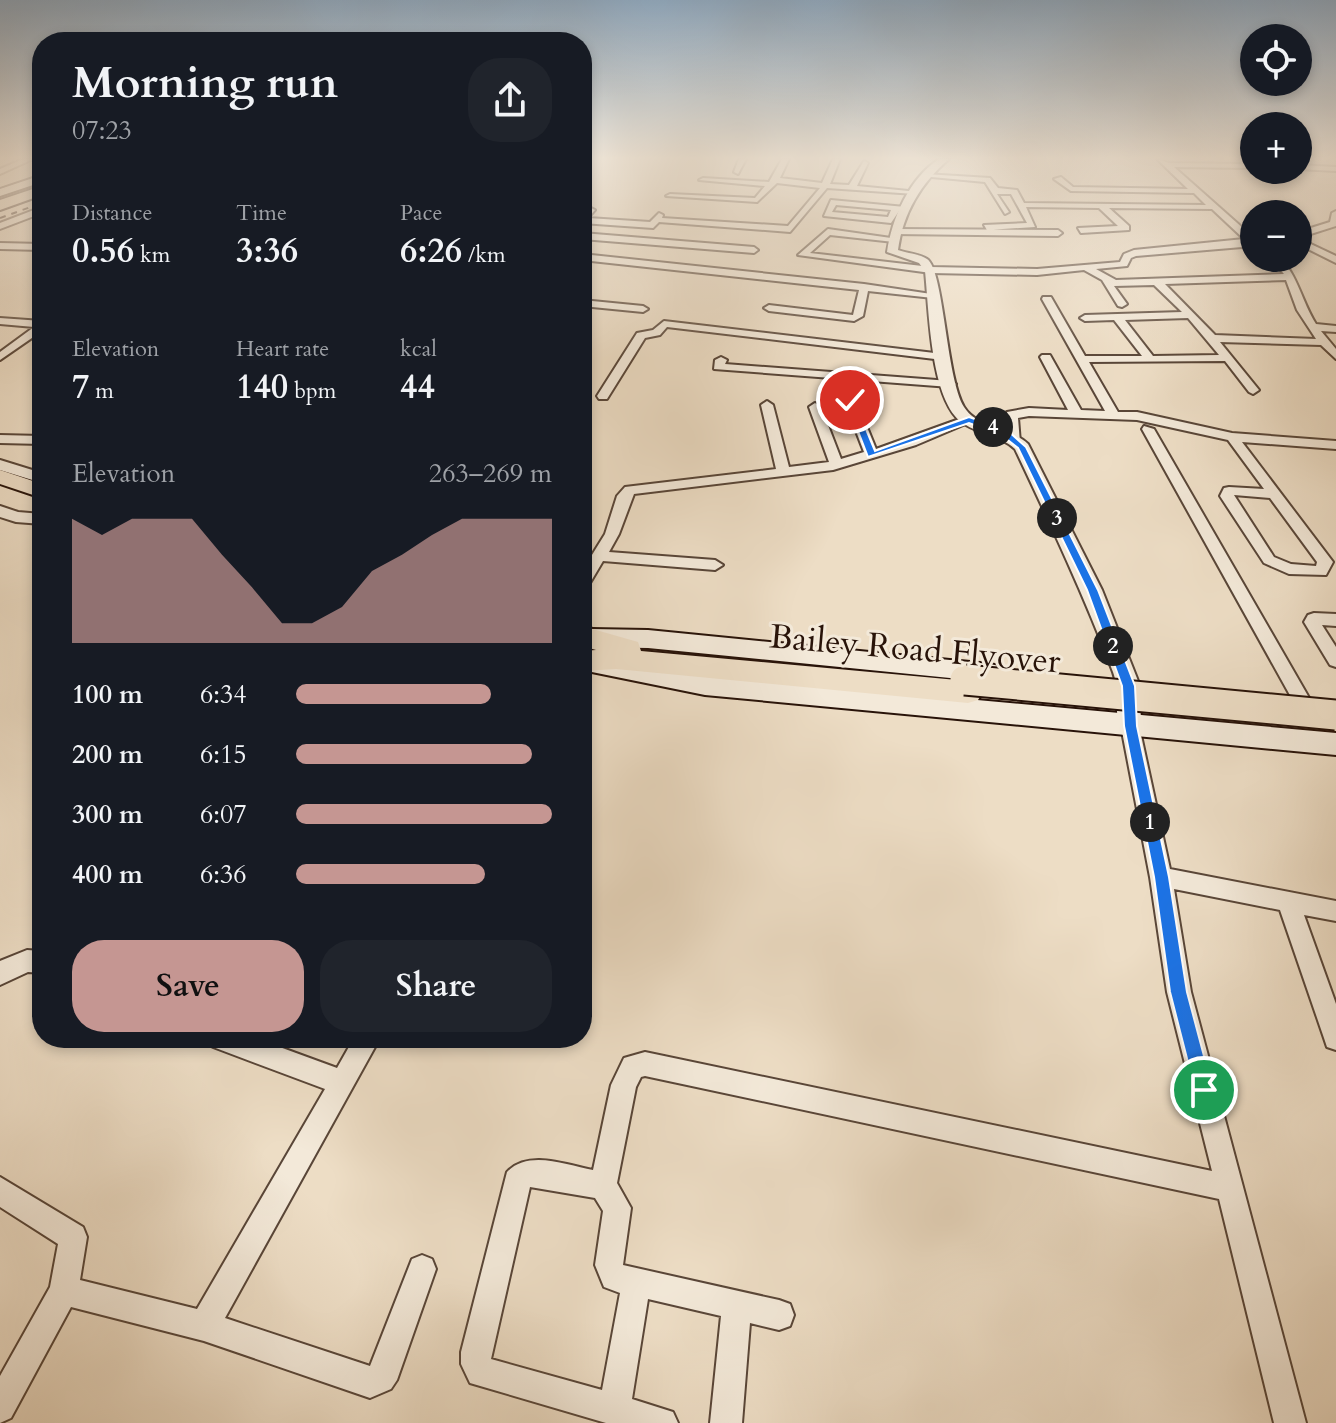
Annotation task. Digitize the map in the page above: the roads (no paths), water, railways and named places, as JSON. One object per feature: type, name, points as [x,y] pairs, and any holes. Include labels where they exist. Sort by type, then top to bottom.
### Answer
[{"type":"highway","points":[[0,477],[32,488]]},
{"type":"highway","points":[[0,495],[32,504]]},
{"type":"highway","name":"Bailey Road Flyover","points":[[592,652],[616,659],[1336,715]]},
{"type":"highway","name":"Bailey Road Flyover","points":[[967,686],[1336,726]]},
{"type":"main road","points":[[592,648],[648,639],[1336,704]]},
{"type":"main road","points":[[592,652],[705,685],[1336,744]]},
{"type":"street","points":[[627,239],[637,225]]},
{"type":"street","points":[[867,225],[896,234]]},
{"type":"street","points":[[897,225],[892,252],[923,261],[931,270],[936,329],[951,399],[969,420],[1004,432],[1016,440]]},
{"type":"street","points":[[987,227],[1032,225]]},
{"type":"street","points":[[1081,230],[1126,228],[1123,225]]},
{"type":"street","points":[[1312,231],[1329,225]]},
{"type":"street","points":[[1321,229],[1336,235]]},
{"type":"street","points":[[1058,233],[828,232],[803,255],[931,270],[1037,272],[1120,265],[1134,253],[1240,242]]},
{"type":"street","points":[[592,237],[754,250]]},
{"type":"street","points":[[0,246],[32,247]]},
{"type":"street","points":[[1312,248],[1336,260]]},
{"type":"street","points":[[592,258],[933,295]]},
{"type":"street","points":[[1088,269],[1106,281],[1122,304]]},
{"type":"street","points":[[1280,272],[1323,342],[1336,356]]},
{"type":"street","points":[[1106,281],[1282,278]]},
{"type":"street","points":[[1156,281],[1192,315],[1253,390]]},
{"type":"street","points":[[769,308],[854,318],[858,316],[864,287]]},
{"type":"street","points":[[1047,299],[1113,414]]},
{"type":"street","points":[[592,304],[643,309]]},
{"type":"street","points":[[1085,318],[1192,315]]},
{"type":"street","points":[[1117,317],[1150,359]]},
{"type":"street","points":[[0,321],[32,324]]},
{"type":"street","points":[[603,396],[636,341],[643,333],[656,333],[664,324],[943,357]]},
{"type":"street","points":[[1313,327],[1336,329]]},
{"type":"street","points":[[0,357],[32,333]]},
{"type":"street","points":[[1212,338],[1323,342]]},
{"type":"street","points":[[1046,357],[1076,413]]},
{"type":"street","points":[[1083,359],[1228,358]]},
{"type":"street","points":[[721,360],[718,367],[950,384]]},
{"type":"street","points":[[850,400],[872,455]]},
{"type":"street","points":[[767,405],[783,471]]},
{"type":"street","points":[[815,407],[837,465]]},
{"type":"street","points":[[1290,1423],[1179,992],[1161,877],[1130,726],[1129,686],[1092,590],[1016,440],[1011,419],[1014,413],[1113,414],[1158,419],[1232,437],[1336,445]]},
{"type":"street","points":[[592,565],[612,534],[625,493],[630,490],[837,465],[969,420]]},
{"type":"street","points":[[1148,429],[1302,701]]},
{"type":"street","points":[[1232,437],[1325,562],[1321,571],[1289,569],[1269,560],[1227,496],[1229,491],[1274,494]]},
{"type":"street","points":[[0,439],[32,440]]},
{"type":"street","points":[[0,465],[32,475]]},
{"type":"street","points":[[0,511],[32,518]]},
{"type":"street","points":[[600,556],[715,565]]},
{"type":"street","points":[[1336,620],[1314,619],[1312,622],[1336,661]]},
{"type":"street","points":[[1161,877],[1336,911]]},
{"type":"street","points":[[1289,904],[1336,1038]]},
{"type":"street","points":[[0,973],[32,961]]},
{"type":"street","points":[[249,1048],[342,1083]]},
{"type":"street","points":[[204,1326],[362,1048]]},
{"type":"street","points":[[779,1315],[614,1277],[609,1265],[617,1208],[603,1186],[624,1085],[633,1067],[645,1064],[1229,1188]]},
{"type":"street","points":[[603,1186],[535,1173],[520,1178],[483,1323],[476,1364],[481,1372],[662,1423]]},
{"type":"street","points":[[0,1191],[73,1237],[64,1291],[0,1407]]},
{"type":"street","points":[[64,1291],[204,1326],[370,1382],[380,1378],[386,1369],[422,1269]]},
{"type":"street","points":[[615,1409],[636,1282]]},
{"type":"street","points":[[726,1423],[737,1305]]}]
